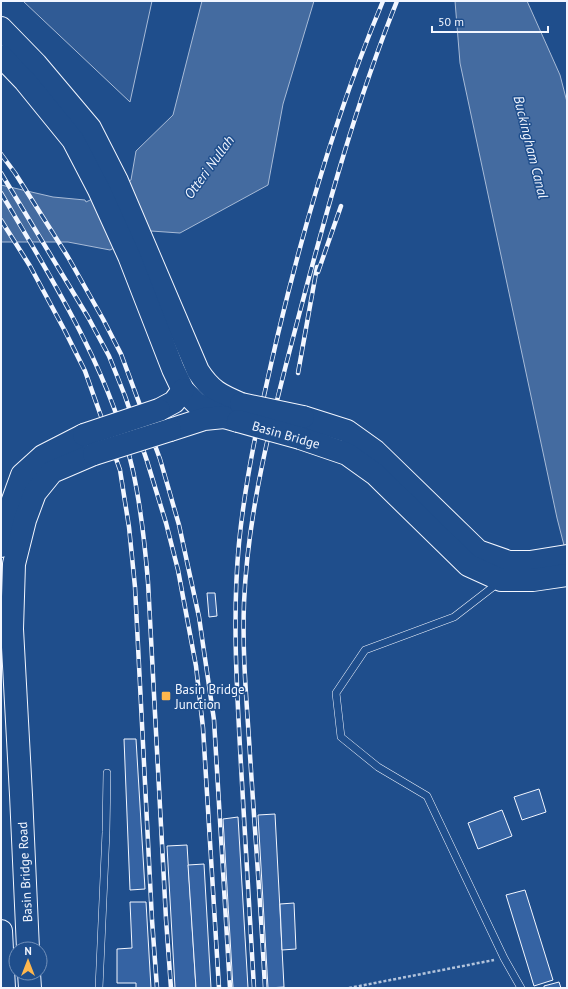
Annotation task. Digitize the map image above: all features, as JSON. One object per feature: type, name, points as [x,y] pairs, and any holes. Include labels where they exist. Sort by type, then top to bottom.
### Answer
[{"type":"main road","points":[[1,28],[36,64],[90,128],[108,186]]},
{"type":"main road","points":[[1,56],[25,81],[108,186]]},
{"type":"main road","name":"Basin Bridge","points":[[108,186],[137,251],[198,371],[206,383],[218,394],[234,414]]},
{"type":"main road","name":"Basin Bridge","points":[[137,251],[173,369],[183,390],[196,403],[208,410],[302,428],[347,431],[375,451],[478,551],[532,571],[567,575]]},
{"type":"main road","points":[[89,445],[174,402],[183,390]]},
{"type":"main road","points":[[1,546],[8,511],[22,475],[43,456],[89,445],[170,430],[204,419],[234,414]]},
{"type":"main road","name":"Basin Bridge","points":[[302,428],[347,454],[375,474],[468,565],[501,580],[532,571],[567,556]]},
{"type":"main road","name":"Basin Bridge Road","points":[[28,941],[12,629],[14,564],[25,520],[34,493],[52,472],[89,445]]},
{"type":"main road","points":[[1,932],[4,988]]},
{"type":"lane","points":[[501,580],[454,617],[365,650],[336,693],[341,737],[378,767],[428,796],[504,958],[521,988]]},
{"type":"lane","points":[[99,988],[107,773]]},
{"type":"path","points":[[349,988],[504,958]]},
{"type":"shaded area","points":[[23,1],[152,1],[130,102]]},
{"type":"water","name":"Otteri Nullah","points":[[202,1],[314,1],[283,104],[268,185],[180,233],[151,231],[110,250],[68,242],[1,242],[1,185],[53,197],[85,200],[86,202],[131,180],[136,151],[173,115]]},
{"type":"water","name":"Buckingham Canal","points":[[455,1],[527,1],[560,75],[567,102],[567,557],[557,518],[460,63]]},
{"type":"building","points":[[207,593],[215,593],[217,616],[209,617]]},
{"type":"building","points":[[124,739],[136,739],[145,889],[130,890]]},
{"type":"building","points":[[539,789],[546,812],[522,820],[514,797]]},
{"type":"building","points":[[502,810],[512,836],[478,849],[468,823]]},
{"type":"building","points":[[275,814],[284,987],[268,988],[258,815]]},
{"type":"building","points":[[238,817],[248,988],[233,988],[223,819]]},
{"type":"building","points":[[187,845],[196,988],[175,988],[167,846]]},
{"type":"building","points":[[204,864],[211,988],[196,988],[188,865]]},
{"type":"building","points":[[525,890],[553,980],[534,986],[506,895]]},
{"type":"building","points":[[130,902],[146,902],[151,988],[136,988],[136,983],[117,983],[117,949],[132,948]]},
{"type":"building","points":[[294,903],[296,949],[282,950],[280,904]]},
{"type":"building","points":[[559,982],[561,988],[544,988],[544,986]]},
{"type":"railway","points":[[254,988],[236,654],[237,571],[242,516],[260,412],[299,249],[351,82],[383,1]]},
{"type":"railway","points":[[265,988],[244,660],[244,603],[246,566],[257,494],[272,422],[320,236],[355,117],[397,1]]},
{"type":"railway","points":[[1,154],[15,173],[68,257],[121,354],[160,459],[179,525],[199,617],[214,720],[230,988]]},
{"type":"railway","points":[[1,173],[88,317],[109,356],[125,396],[166,523],[178,570],[196,666],[203,728],[219,988]]},
{"type":"railway","points":[[1,193],[78,327],[95,362],[123,434],[133,471],[146,554],[171,988]]},
{"type":"railway","points":[[318,272],[341,206]]},
{"type":"railway","points":[[1,220],[30,266],[85,371],[120,470],[129,527],[135,587],[152,920],[157,988]]},
{"type":"railway","points":[[298,373],[317,267]]},
{"type":"place","name":"Basin Bridge Junction","points":[[166,696]]}]
